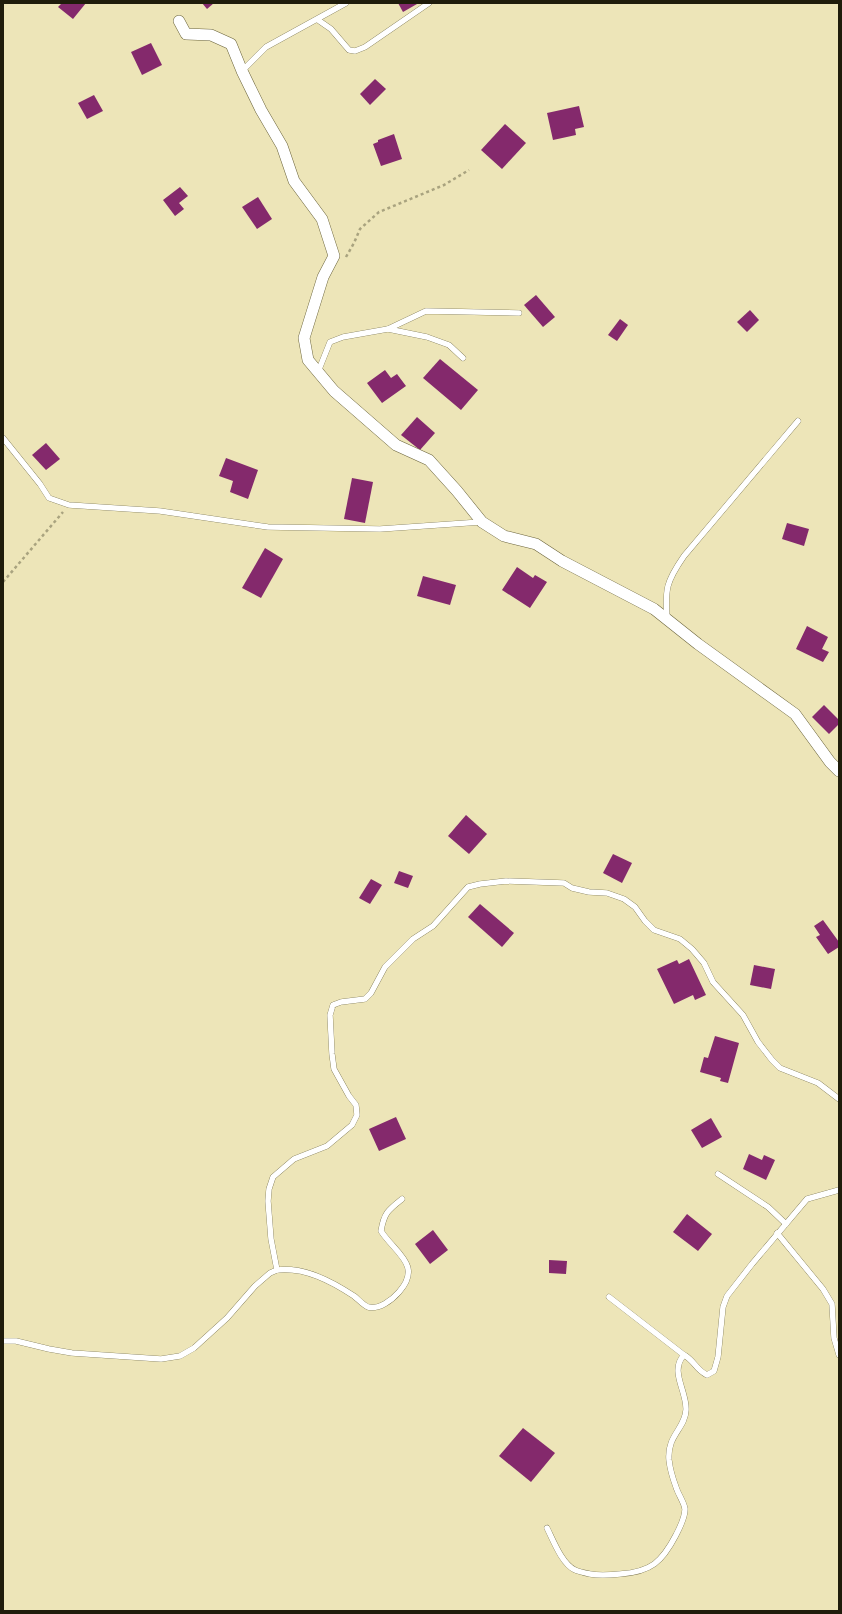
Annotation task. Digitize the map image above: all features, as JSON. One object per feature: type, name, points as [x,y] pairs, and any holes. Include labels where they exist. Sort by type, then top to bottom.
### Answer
[{"type":"street","points":[[179,21],[186,34],[211,34],[231,44],[261,110],[282,146],[294,181],[322,220],[334,256],[323,277],[304,338],[308,360],[334,392],[396,444],[430,460],[482,522],[504,536],[536,544],[562,561],[654,610],[795,714],[830,762],[839,771]]},
{"type":"lane","points":[[242,71],[266,47],[318,20],[346,3]]},
{"type":"lane","points":[[318,20],[331,29],[349,50],[355,51],[365,47],[429,3]]},
{"type":"lane","points":[[318,372],[330,342],[343,337],[388,329],[426,311],[519,313]]},
{"type":"lane","points":[[388,329],[426,337],[449,345],[463,358]]},
{"type":"lane","points":[[667,620],[667,586],[673,571],[798,421]]},
{"type":"lane","points":[[3,438],[40,484],[49,498],[68,505],[160,511],[268,527],[380,529],[482,522]]},
{"type":"lane","points":[[277,1270],[271,1239],[268,1201],[269,1189],[273,1177],[294,1160],[328,1146],[352,1125],[357,1115],[356,1105],[349,1096],[334,1069],[330,1015],[333,1006],[341,1002],[365,999],[371,993],[385,967],[413,939],[433,926],[468,887],[506,881],[556,882],[564,883],[572,888],[589,892],[607,893],[624,899],[634,907],[654,930],[680,939],[704,962],[714,982],[722,993],[743,1015],[758,1042],[780,1068],[818,1083],[839,1099]]},
{"type":"lane","points":[[718,1174],[768,1207],[786,1224]]},
{"type":"lane","points":[[609,1297],[684,1355],[690,1358],[698,1371],[707,1375],[714,1371],[718,1357],[723,1307],[727,1296],[807,1199],[839,1190]]},
{"type":"lane","points":[[3,1341],[16,1341],[72,1353],[161,1359],[180,1356],[194,1348],[227,1318],[255,1286],[270,1273],[277,1270],[288,1269],[302,1271],[319,1277],[357,1298],[367,1307],[377,1308],[398,1293],[406,1284],[409,1274],[408,1266],[388,1243],[381,1231],[383,1220],[387,1211],[402,1199]]},
{"type":"lane","points":[[777,1234],[823,1289],[832,1304],[834,1338],[839,1355]]},
{"type":"lane","points":[[547,1528],[563,1559],[574,1570],[593,1574],[620,1574],[646,1570],[656,1564],[669,1549],[684,1519],[685,1508],[675,1485],[669,1460],[670,1443],[675,1433],[684,1422],[686,1409],[677,1368],[679,1360],[684,1355]]},
{"type":"path","points":[[345,259],[360,229],[379,212],[444,185],[469,170]]},
{"type":"path","points":[[3,582],[68,505]]},
{"type":"building","points":[[62,3],[86,3],[73,19],[58,7]]},
{"type":"building","points":[[202,3],[214,3],[207,9]]},
{"type":"building","points":[[398,3],[416,3],[417,4],[403,12]]},
{"type":"building","points":[[151,43],[162,65],[142,75],[131,52]]},
{"type":"building","points":[[375,79],[386,89],[370,105],[360,94]]},
{"type":"building","points":[[94,95],[103,111],[87,119],[78,103]]},
{"type":"building","points":[[579,106],[584,127],[575,129],[576,135],[553,140],[547,113]]},
{"type":"building","points":[[505,124],[526,143],[502,169],[481,150]]},
{"type":"building","points":[[394,134],[402,159],[381,166],[373,144],[378,142],[378,140]]},
{"type":"building","points":[[180,187],[188,196],[179,203],[184,209],[175,216],[163,200]]},
{"type":"building","points":[[258,197],[272,219],[257,229],[242,207]]},
{"type":"building","points":[[536,295],[555,317],[543,327],[524,305]]},
{"type":"building","points":[[750,310],[759,320],[747,332],[737,322]]},
{"type":"building","points":[[620,319],[628,325],[617,341],[608,335]]},
{"type":"building","points":[[440,359],[478,390],[461,410],[423,378]]},
{"type":"building","points":[[385,370],[391,378],[397,374],[406,386],[382,403],[367,383]]},
{"type":"building","points":[[417,417],[435,433],[420,450],[401,435]]},
{"type":"building","points":[[46,443],[60,459],[46,470],[32,455]]},
{"type":"building","points":[[226,458],[258,470],[248,499],[230,492],[233,481],[219,476]]},
{"type":"building","points":[[352,478],[373,482],[365,523],[344,519]]},
{"type":"building","points":[[787,523],[809,529],[804,546],[782,539]]},
{"type":"building","points":[[265,548],[283,559],[261,598],[242,588]]},
{"type":"building","points":[[517,567],[533,578],[535,575],[547,582],[530,608],[502,590]]},
{"type":"building","points":[[423,576],[456,585],[450,605],[417,596]]},
{"type":"building","points":[[807,626],[828,637],[822,649],[829,652],[823,662],[796,649]]},
{"type":"building","points":[[824,705],[839,720],[839,724],[829,734],[812,717]]},
{"type":"building","points":[[466,815],[487,834],[469,854],[448,836]]},
{"type":"building","points":[[613,854],[632,863],[622,883],[603,873]]},
{"type":"building","points":[[399,871],[413,876],[408,888],[394,883]]},
{"type":"building","points":[[371,879],[382,885],[370,904],[359,898]]},
{"type":"building","points":[[480,904],[514,933],[502,947],[468,917]]},
{"type":"building","points":[[823,920],[839,942],[839,947],[828,954],[816,937],[820,935],[814,926]]},
{"type":"building","points":[[689,959],[706,995],[695,1000],[693,995],[674,1004],[657,969],[677,960],[679,964]]},
{"type":"building","points":[[754,965],[775,969],[771,989],[750,985]]},
{"type":"building","points":[[715,1036],[739,1043],[728,1083],[720,1081],[721,1078],[700,1072],[704,1057],[708,1058]]},
{"type":"building","points":[[396,1117],[406,1139],[379,1151],[369,1129]]},
{"type":"building","points":[[711,1118],[722,1137],[702,1148],[691,1130]]},
{"type":"building","points":[[749,1154],[762,1160],[764,1155],[775,1160],[766,1180],[743,1169]]},
{"type":"building","points":[[687,1214],[712,1234],[698,1251],[673,1232]]},
{"type":"building","points":[[433,1230],[448,1250],[430,1264],[415,1244]]},
{"type":"building","points":[[549,1260],[567,1261],[566,1274],[549,1273]]},
{"type":"building","points":[[523,1428],[555,1453],[531,1482],[499,1456]]}]
